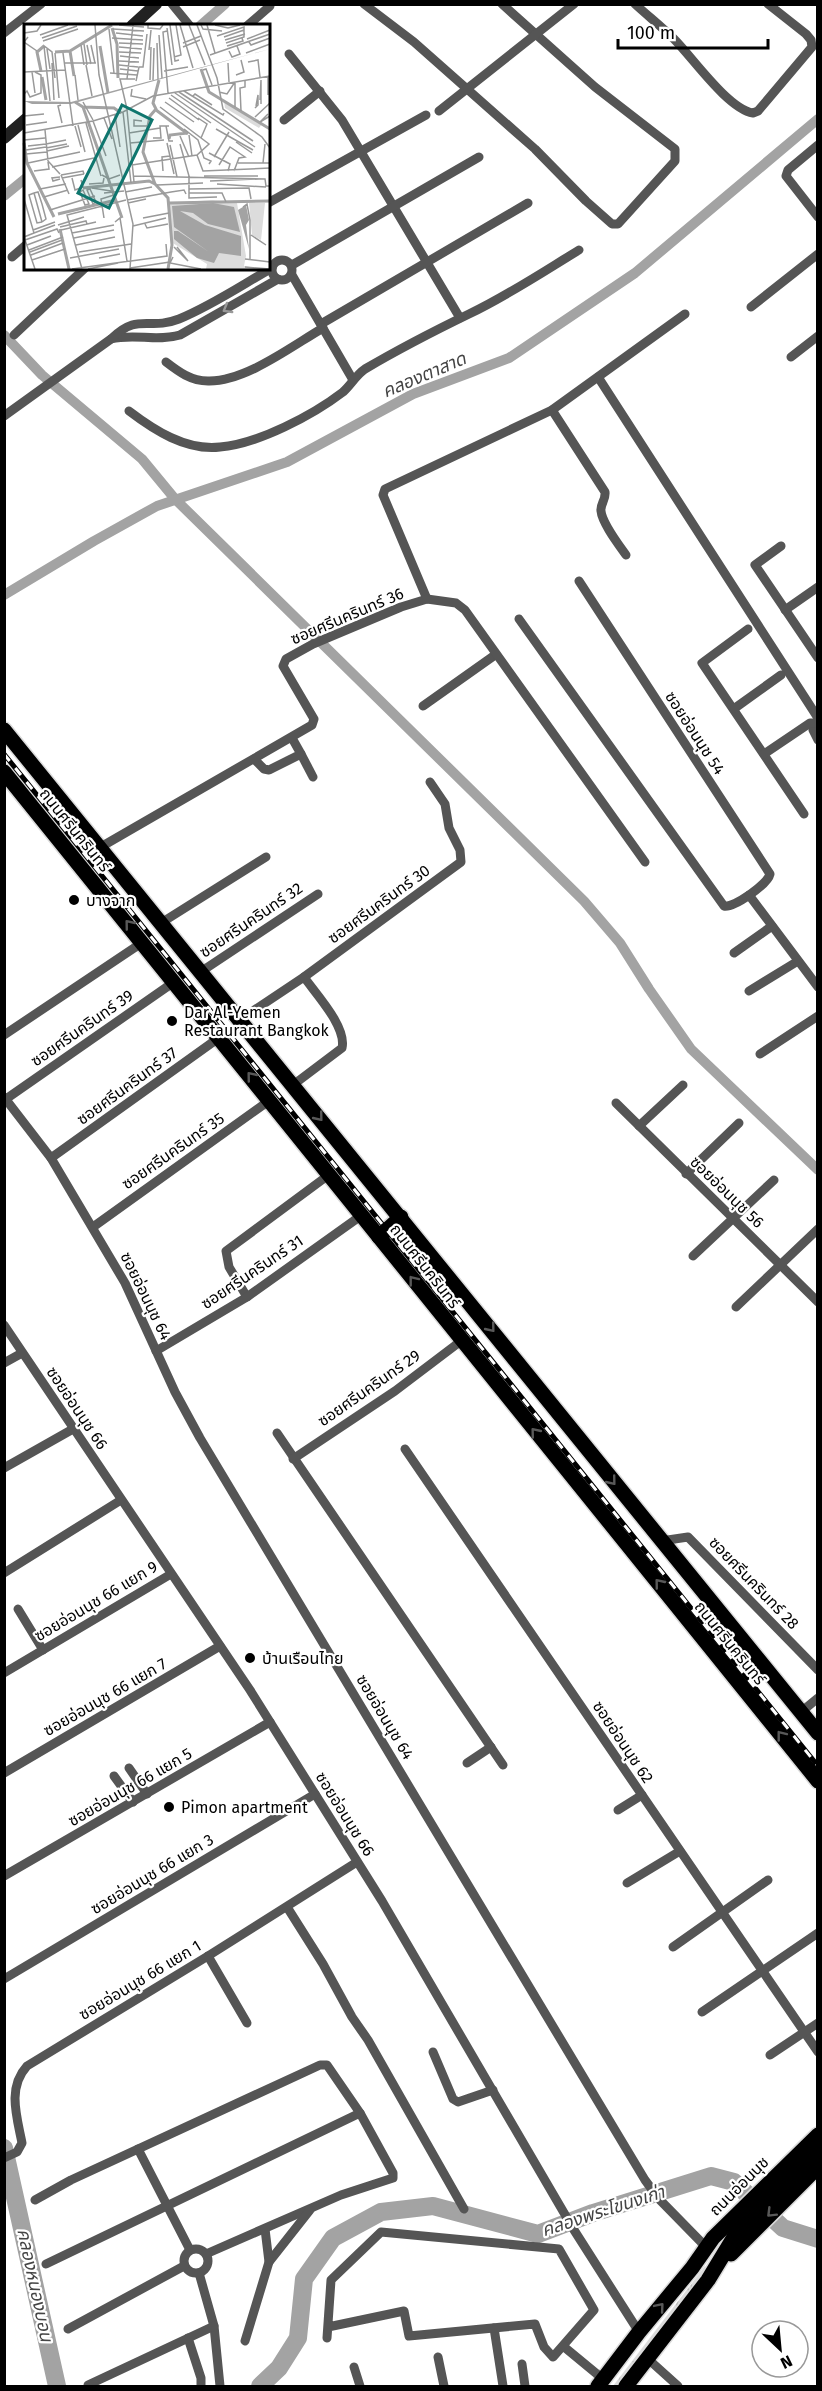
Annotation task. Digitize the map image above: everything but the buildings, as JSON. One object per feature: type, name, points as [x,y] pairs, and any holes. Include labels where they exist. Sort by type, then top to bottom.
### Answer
[{"type":"main road","name":"ถนนศรีนครินทร์","points":[[4,730],[241,1019],[818,1733]]},
{"type":"main road","name":"ถนนศรีนครินทร์","points":[[4,772],[818,1781]]},
{"type":"main road","points":[[379,1237],[401,1217]]},
{"type":"main road","name":"ถนนอ่อนนุช","points":[[693,2268],[721,2229],[818,2135]]},
{"type":"main road","name":"ถนนอ่อนนุช","points":[[601,2383],[639,2332],[693,2268],[818,2151]]},
{"type":"main road","name":"ถนนอ่อนนุช","points":[[626,2386],[708,2280],[818,2167]]},
{"type":"main road","name":"ถนนอ่อนนุช","points":[[708,2280],[742,2224]]},
{"type":"street","points":[[4,33],[41,4]]},
{"type":"street","points":[[134,24],[156,4]]},
{"type":"street","points":[[172,4],[188,24]]},
{"type":"street","points":[[364,4],[414,42],[535,149],[609,221],[615,224],[621,222],[675,162],[675,149],[595,87],[502,4]]},
{"type":"street","points":[[440,111],[574,4]]},
{"type":"street","points":[[635,4],[674,39],[716,87],[748,112],[758,111],[811,51],[811,40],[768,4]]},
{"type":"street","points":[[249,24],[270,6]]},
{"type":"street","points":[[289,54],[342,120],[460,318]]},
{"type":"street","points":[[284,120],[320,91]]},
{"type":"street","points":[[270,202],[426,115]]},
{"type":"street","points":[[4,138],[24,121]]},
{"type":"street","points":[[818,145],[788,170],[786,176],[818,217]]},
{"type":"street","points":[[111,339],[126,337],[166,339],[180,335],[278,279],[286,279],[292,270],[479,157]]},
{"type":"street","points":[[166,362],[191,378],[208,381],[236,376],[267,361],[528,203]]},
{"type":"street","points":[[12,257],[24,247]]},
{"type":"street","points":[[129,411],[153,429],[169,437],[216,448],[260,438],[280,430],[342,393],[363,370],[488,304],[579,250]]},
{"type":"street","points":[[752,307],[818,254]]},
{"type":"street","points":[[278,279],[272,272],[272,268],[281,259],[289,261],[353,380]]},
{"type":"street","points":[[14,335],[83,270]]},
{"type":"street","points":[[4,416],[130,324],[168,323],[179,319],[268,270]]},
{"type":"street","points":[[427,599],[382,495],[385,489],[552,410],[685,314]]},
{"type":"street","points":[[791,357],[818,336]]},
{"type":"street","points":[[598,377],[817,720],[813,734],[818,740]]},
{"type":"street","points":[[552,410],[605,492],[602,515],[626,555]]},
{"type":"street","points":[[781,546],[755,565],[817,655]]},
{"type":"street","name":"ซอยอ่อนนุช 54","points":[[519,619],[724,906],[730,906],[749,895],[768,881],[770,874],[579,580]]},
{"type":"street","points":[[785,610],[818,586]]},
{"type":"street","name":"ซอยศรีนครินทร์ 36","points":[[99,848],[312,725],[314,719],[285,671],[283,662],[313,644],[401,607],[427,599],[460,605],[645,862]]},
{"type":"street","points":[[748,629],[702,663],[735,708],[804,814]]},
{"type":"street","points":[[423,706],[495,655]]},
{"type":"street","points":[[735,708],[781,675]]},
{"type":"street","points":[[764,754],[817,720]]},
{"type":"street","points":[[292,738],[313,777]]},
{"type":"street","points":[[254,759],[264,769],[269,770],[301,754]]},
{"type":"street","name":"ซอยศรีนครินทร์ 30","points":[[241,1019],[304,977],[461,862],[462,857],[449,828],[445,804],[430,782]]},
{"type":"street","points":[[161,923],[266,857]]},
{"type":"street","name":"ซอยศรีนครินทร์ 32","points":[[202,971],[318,894]]},
{"type":"street","points":[[749,895],[818,987]]},
{"type":"street","points":[[734,953],[772,926]]},
{"type":"street","points":[[4,1035],[143,942]]},
{"type":"street","points":[[749,991],[798,961]]},
{"type":"street","points":[[293,1086],[342,1048],[343,1043],[341,1030],[304,977]]},
{"type":"street","name":"ซอยศรีนครินทร์ 39","points":[[5,1098],[174,982]]},
{"type":"street","points":[[760,1054],[818,1016]]},
{"type":"street","name":"ซอยศรีนครินทร์ 37","points":[[51,1158],[220,1037]]},
{"type":"street","points":[[639,1126],[683,1085]]},
{"type":"street","name":"ซอยอ่อนนุช 64","points":[[5,1098],[51,1158],[93,1227],[126,1283],[175,1392],[200,1438],[645,2180],[659,2199],[706,2247]]},
{"type":"street","name":"ซอยศรีนครินทร์ 35","points":[[93,1227],[270,1100]]},
{"type":"street","name":"ซอยอ่อนนุช 56","points":[[616,1103],[818,1302]]},
{"type":"street","points":[[686,1174],[739,1123]]},
{"type":"street","points":[[247,1297],[229,1267],[226,1251],[330,1174]]},
{"type":"street","points":[[693,1256],[774,1180]]},
{"type":"street","name":"ซอยศรีนครินทร์ 31","points":[[156,1351],[247,1297],[362,1215]]},
{"type":"street","points":[[736,1307],[818,1229]]},
{"type":"street","name":"ซอยอ่อนนุช 66","points":[[4,1324],[270,1722],[357,1862],[574,2230],[639,2332]]},
{"type":"street","name":"ซอยศรีนครินทร์ 29","points":[[293,1459],[395,1391],[461,1341]]},
{"type":"street","points":[[4,1363],[22,1353]]},
{"type":"street","points":[[4,1468],[74,1429]]},
{"type":"street","points":[[277,1433],[503,1765]]},
{"type":"street","name":"ซอยอ่อนนุช 62","points":[[405,1449],[818,2052]]},
{"type":"street","points":[[4,1573],[121,1500]]},
{"type":"street","name":"ซอยศรีนครินทร์ 28","points":[[661,1541],[688,1537],[818,1670]]},
{"type":"street","name":"ซอยอ่อนนุช 66 แยก 9","points":[[4,1673],[171,1574]]},
{"type":"street","points":[[18,1609],[43,1650]]},
{"type":"street","name":"ซอยอ่อนนุช 66 แยก 7","points":[[4,1773],[220,1646]]},
{"type":"street","points":[[801,1712],[818,1698]]},
{"type":"street","name":"ซอยอ่อนนุช 66 แยก 5","points":[[4,1876],[270,1722]]},
{"type":"street","points":[[467,1763],[491,1747]]},
{"type":"street","points":[[129,1768],[147,1794]]},
{"type":"street","points":[[114,1776],[133,1802]]},
{"type":"street","name":"ซอยอ่อนนุช 66 แยก 3","points":[[4,1979],[315,1794]]},
{"type":"street","points":[[618,1810],[642,1795]]},
{"type":"street","points":[[627,1883],[680,1851]]},
{"type":"street","name":"ซอยอ่อนนุช 66 แยก 1","points":[[4,2158],[17,2152],[22,2143],[15,2108],[16,2087],[19,2075],[27,2066],[357,1862]]},
{"type":"street","points":[[673,1947],[768,1880]]},
{"type":"street","points":[[287,1907],[368,2040],[464,2209]]},
{"type":"street","points":[[702,2012],[818,1933]]},
{"type":"street","points":[[208,1956],[247,2023]]},
{"type":"street","points":[[770,2055],[818,2023]]},
{"type":"street","points":[[433,2052],[453,2099],[458,2102],[493,2090]]},
{"type":"street","points":[[35,2200],[71,2180],[138,2149],[320,2065],[327,2065],[332,2069],[360,2113],[393,2174],[393,2178],[341,2195],[206,2254],[196,2249],[190,2250],[186,2254],[184,2266],[188,2271],[200,2273]]},
{"type":"street","points":[[46,2264],[360,2113]]},
{"type":"street","points":[[138,2149],[190,2250]]},
{"type":"street","points":[[245,2341],[269,2262],[312,2208]]},
{"type":"street","points":[[265,2229],[269,2262]]},
{"type":"street","points":[[327,2338],[332,2280],[381,2232],[559,2249],[594,2310],[553,2357],[544,2347],[535,2324],[409,2337],[404,2311],[328,2327]]},
{"type":"street","points":[[200,2273],[208,2265],[206,2254]]},
{"type":"street","points":[[68,2329],[184,2266]]},
{"type":"street","points":[[200,2273],[214,2326],[220,2385]]},
{"type":"street","points":[[88,2385],[214,2326]]},
{"type":"street","points":[[494,2328],[503,2386]]},
{"type":"street","points":[[188,2338],[201,2378],[201,2386]]},
{"type":"street","points":[[562,2346],[601,2383]]},
{"type":"street","points":[[438,2357],[444,2386]]},
{"type":"street","points":[[648,2359],[678,2386]]},
{"type":"street","points":[[522,2364],[525,2386]]},
{"type":"street","points":[[354,2367],[360,2386]]},
{"type":"green space","points":[[705,2266],[707,2268],[623,2380],[618,2386],[613,2386]]},
{"type":"waterway","points":[[202,24],[225,4]]},
{"type":"waterway","name":"คลองตาสาด","points":[[4,595],[157,506],[287,462],[413,394],[509,358],[635,273],[818,119]]},
{"type":"waterway","points":[[4,196],[24,180]]},
{"type":"waterway","points":[[4,335],[42,375],[142,459],[175,499],[584,901],[620,943],[691,1049],[818,1170]]},
{"type":"waterway","name":"คลองหนองบอน","points":[[4,2148],[57,2386]]},
{"type":"waterway","name":"คลองพระโขนงเก่า","points":[[260,2386],[279,2368],[298,2338],[304,2279],[333,2238],[381,2212],[433,2206],[538,2234],[593,2213],[711,2176],[734,2182],[783,2228],[818,2239]]},
{"type":"railway","points":[[4,754],[818,1766]]},
{"type":"place","name":"บางจาก","points":[[74,900]]},
{"type":"place","name":"Dar Al-Yemen Restaurant Bangkok","points":[[172,1021]]},
{"type":"place","name":"บ้านเรือนไทย","points":[[250,1658]]},
{"type":"place","name":"Pimon apartment","points":[[169,1807]]}]
